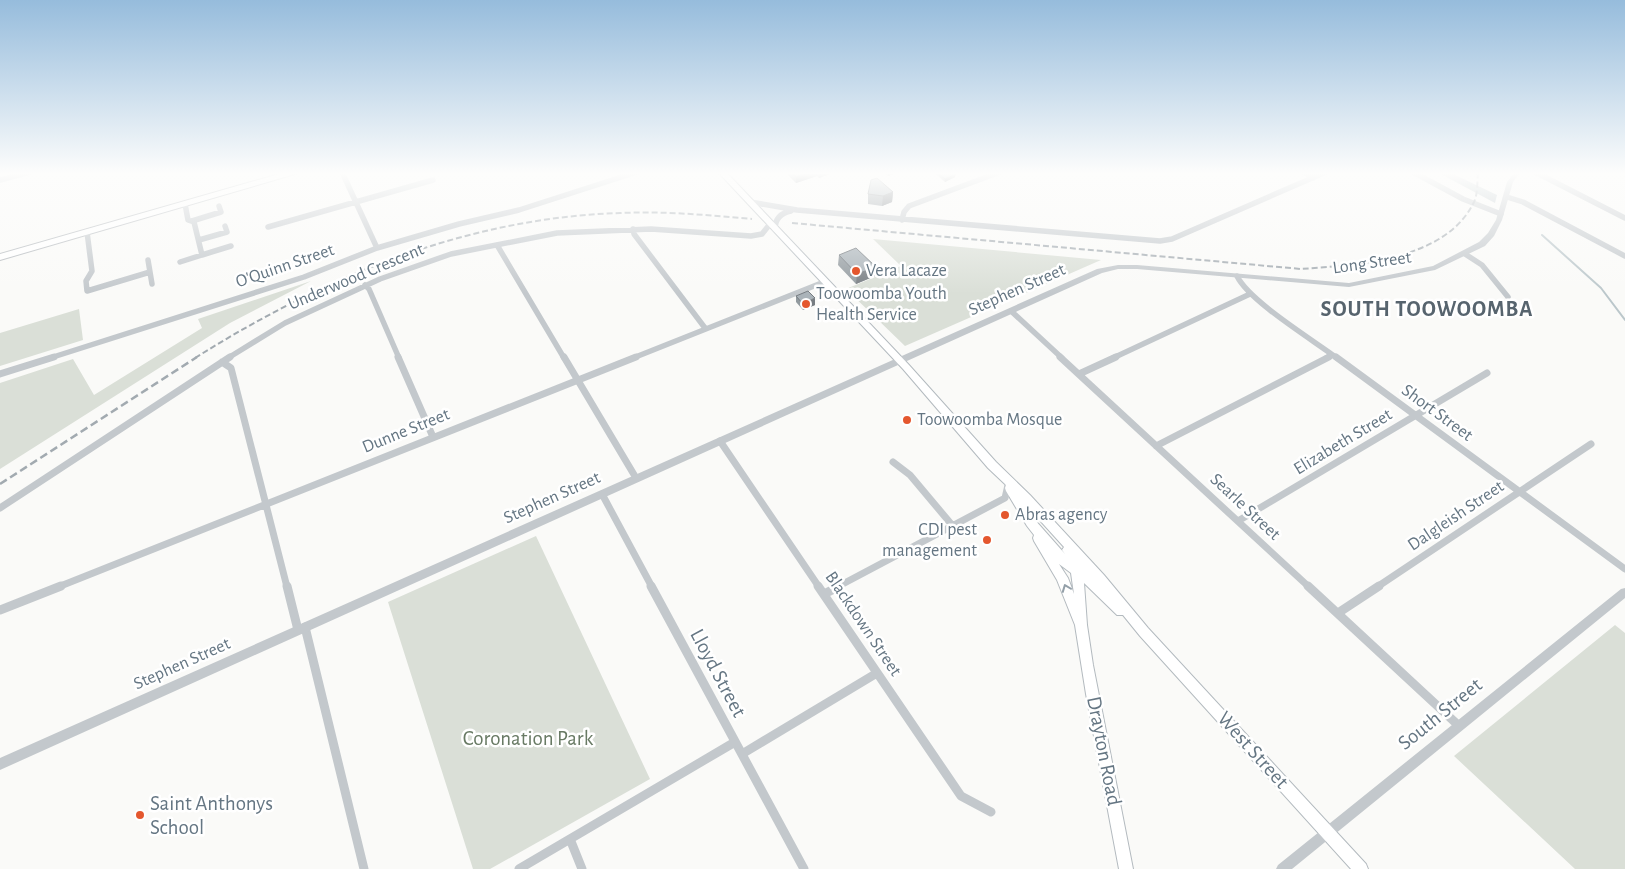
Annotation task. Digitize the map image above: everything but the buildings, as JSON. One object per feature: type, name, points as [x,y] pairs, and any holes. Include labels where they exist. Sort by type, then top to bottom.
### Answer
[{"type":"highway","points":[[0,251],[135,213]]},
{"type":"highway","points":[[0,257],[155,213]]},
{"type":"main road","points":[[760,213],[900,361],[1024,503],[1069,551],[1074,560],[1080,590],[1082,634]]},
{"type":"main road","points":[[1024,503],[1040,544],[1062,578],[1082,634]]},
{"type":"main road","points":[[1024,503],[1108,587],[1144,632]]},
{"type":"main road","points":[[1032,523],[1063,560],[1093,583],[1144,632]]},
{"type":"main road","name":"West Street","points":[[1144,632],[1361,869]]},
{"type":"main road","name":"Drayton Road","points":[[1082,634],[1126,869]]},
{"type":"street","points":[[187,213],[188,220],[194,222],[202,255]]},
{"type":"street","points":[[192,221],[219,213]]},
{"type":"street","points":[[268,227],[316,213]]},
{"type":"street","points":[[360,213],[377,248]]},
{"type":"street","name":"O'Quinn Street","points":[[0,374],[304,277],[377,248],[459,224],[508,213]]},
{"type":"street","points":[[772,226],[779,215],[788,213]]},
{"type":"street","points":[[824,213],[1147,241],[1172,239],[1233,213]]},
{"type":"street","points":[[902,220],[904,213]]},
{"type":"street","points":[[1497,213],[1501,214]]},
{"type":"street","points":[[1543,213],[1625,256]]},
{"type":"street","name":"Long Street","points":[[1118,267],[1349,285],[1435,268],[1465,254],[1482,244],[1491,234],[1501,214]]},
{"type":"street","points":[[199,240],[227,232],[225,226]]},
{"type":"street","name":"Underwood Crescent","points":[[0,508],[222,362],[285,323],[365,285],[451,254],[557,233],[633,229],[751,236],[762,234],[772,226]]},
{"type":"street","points":[[633,229],[634,234],[705,328]]},
{"type":"street","points":[[88,232],[92,271],[86,281],[87,291],[150,272]]},
{"type":"street","points":[[498,245],[576,380],[636,478]]},
{"type":"street","points":[[180,262],[231,246]]},
{"type":"street","points":[[1465,254],[1482,264],[1508,297]]},
{"type":"street","points":[[148,260],[152,284]]},
{"type":"street","name":"Stephen Street","points":[[0,764],[1011,311],[1100,272],[1118,267]]},
{"type":"street","name":"Short Street","points":[[1237,276],[1242,286],[1250,294],[1625,569]]},
{"type":"street","name":"Dunne Street","points":[[0,610],[824,282]]},
{"type":"street","points":[[365,285],[433,437]]},
{"type":"street","points":[[1079,374],[1250,294]]},
{"type":"street","name":"Searle Street","points":[[1011,311],[1458,725]]},
{"type":"street","points":[[1156,446],[1332,355]]},
{"type":"street","points":[[222,362],[231,368],[265,504],[301,629],[364,869]]},
{"type":"street","name":"Elizabeth Street","points":[[1238,521],[1488,373]]},
{"type":"street","name":"Blackdown Street","points":[[720,441],[961,796],[991,812]]},
{"type":"street","name":"Dalgleish Street","points":[[1338,612],[1591,444]]},
{"type":"street","points":[[893,462],[910,475],[952,526]]},
{"type":"street","points":[[1005,498],[1006,481]]},
{"type":"street","name":"Lloyd Street","points":[[602,494],[804,869]]},
{"type":"street","points":[[824,594],[1005,498],[1024,503]]},
{"type":"street","name":"South Street","points":[[1282,869],[1625,592]]},
{"type":"street","points":[[742,754],[877,673]]},
{"type":"street","points":[[519,869],[735,742]]},
{"type":"street","points":[[570,839],[582,869]]},
{"type":"green space","points":[[873,239],[1101,260],[905,346],[846,289],[901,266]]},
{"type":"green space","points":[[311,281],[230,323],[0,469],[0,383],[73,359],[94,395],[202,328],[198,319]]},
{"type":"green space","points":[[79,309],[83,340],[0,366],[0,333]]},
{"type":"green space","name":"Coronation Park","points":[[536,536],[650,779],[490,869],[473,869],[388,602]]},
{"type":"green space","points":[[1615,625],[1625,633],[1625,869],[1575,869],[1454,756]]},
{"type":"waterway","points":[[1542,235],[1601,288],[1625,320]]},
{"type":"railway","points":[[195,358],[294,302],[346,278],[398,257],[452,240],[507,226],[563,217],[620,213],[670,213],[752,219]]},
{"type":"railway","points":[[792,223],[1301,269],[1373,261],[1398,256],[1422,248],[1443,236],[1461,221],[1467,213]]},
{"type":"railway","points":[[0,484],[197,357]]},
{"type":"place","name":"Vera Lacaze","points":[[856,271]]},
{"type":"place","name":"Toowoomba Youth Health Service","points":[[806,304]]},
{"type":"place","name":"Toowoomba Mosque","points":[[907,420]]},
{"type":"place","name":"Abras agency","points":[[1005,515]]},
{"type":"place","name":"CDI pest management","points":[[987,540]]},
{"type":"place","name":"Saint Anthonys School","points":[[140,815]]},
{"type":"district","name":"SOUTH TOOWOOMBA","points":[[1427,309]]}]
